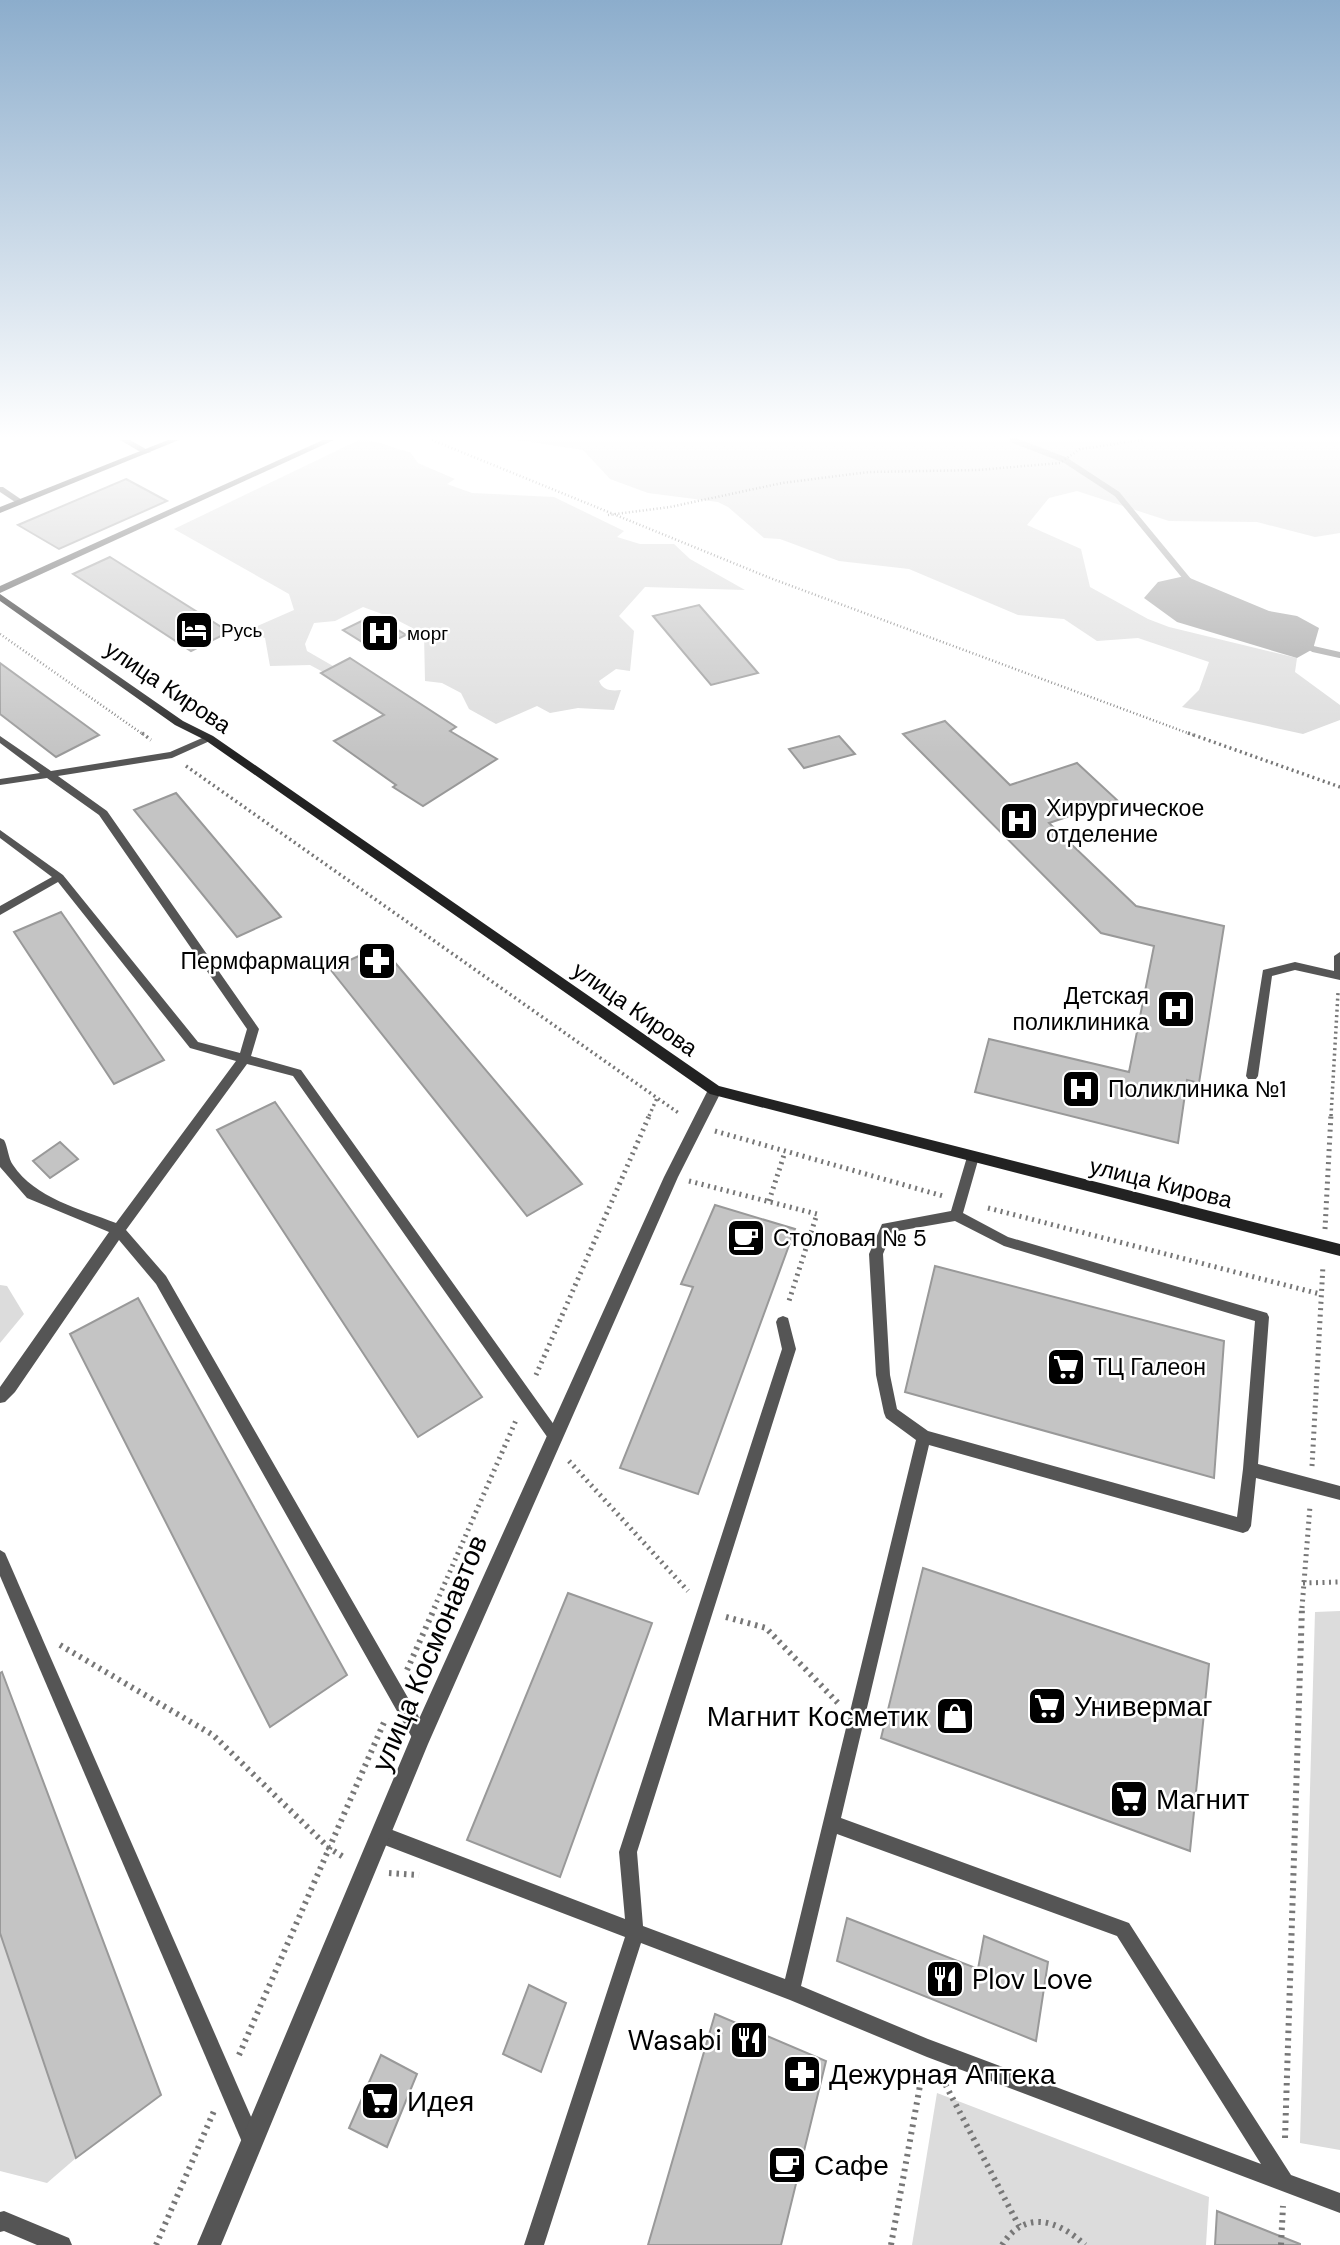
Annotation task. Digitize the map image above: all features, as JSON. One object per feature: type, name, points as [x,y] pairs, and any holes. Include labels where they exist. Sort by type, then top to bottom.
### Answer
[{"type":"street","points":[[0,590],[100,545]]},
{"type":"street","name":"улица Кирова","points":[[0,597],[179,723],[209,738],[715,1090],[1340,1250]]},
{"type":"street","name":"улица Космонавтов","points":[[209,2245],[421,1737],[671,1177],[715,1090]]},
{"type":"lane","points":[[0,782],[172,755],[209,738]]},
{"type":"lane","points":[[0,739],[103,813],[253,1029],[245,1058],[118,1230],[10,1387],[0,1397]]},
{"type":"lane","points":[[0,833],[59,877],[194,1045],[297,1073],[555,1436]]},
{"type":"lane","points":[[0,911],[59,877]]},
{"type":"lane","points":[[1252,1076],[1267,973],[1294,966],[1339,976],[1340,956]]},
{"type":"lane","points":[[0,1143],[6,1166],[32,1194],[118,1230],[161,1280],[421,1737]]},
{"type":"lane","points":[[958,1208],[973,1157]]},
{"type":"lane","points":[[958,1208],[1004,1241],[1262,1317],[1243,1527],[924,1437],[891,1413],[883,1375],[876,1254],[887,1228],[958,1208]]},
{"type":"lane","points":[[534,2245],[635,1933],[628,1852],[789,1349],[783,1322]]},
{"type":"lane","points":[[791,1991],[924,1437]]},
{"type":"lane","points":[[1250,1469],[1340,1493]]},
{"type":"lane","points":[[0,1558],[253,2143]]},
{"type":"lane","points":[[831,1823],[1123,1930],[1284,2182]]},
{"type":"lane","points":[[382,1835],[791,1991],[927,2049],[1340,2203]]},
{"type":"lane","points":[[0,2222],[4,2221],[62,2245]]},
{"type":"path","points":[[684,545],[1108,706],[1340,787]]},
{"type":"path","points":[[0,634],[696,1126],[958,1208],[1320,1294]]},
{"type":"path","points":[[1285,2140],[1303,1584],[1312,1486],[1320,1294],[1339,984]]},
{"type":"path","points":[[769,1201],[785,1152]]},
{"type":"path","points":[[671,1177],[817,1214],[794,1285]]},
{"type":"path","points":[[1303,1584],[1340,1582]]},
{"type":"path","points":[[29,1626],[213,1735],[329,1848],[367,1871],[425,1875]]},
{"type":"path","points":[[927,2049],[1019,2226]]},
{"type":"path","points":[[891,2245],[927,2049]]},
{"type":"path","points":[[1282,2245],[1284,2182]]},
{"type":"path","points":[[1002,2245],[1019,2226],[1037,2220],[1057,2223],[1077,2236],[1085,2245]]},
{"type":"shaded area","points":[[202,545],[675,545],[690,559],[745,590],[645,587],[619,616],[634,631],[630,671],[616,669],[599,681],[605,689],[621,690],[614,710],[578,708],[550,713],[537,706],[496,724],[469,709],[461,693],[442,683],[425,681],[424,634],[363,607],[335,621],[314,623],[305,644],[307,651],[333,666],[323,672],[310,665],[270,666],[265,638],[246,631],[294,610],[289,594]]},
{"type":"shaded area","points":[[795,545],[1071,545],[1081,549],[1090,587],[1148,619],[1169,627],[1297,658],[1295,672],[1340,705],[1340,720],[1303,734],[1182,707],[1199,690],[1209,662],[1138,638],[1097,641],[1064,619],[1018,615],[909,569],[839,561]]},
{"type":"shaded area","points":[[1185,576],[1269,611],[1297,616],[1319,628],[1313,649],[1297,658],[1177,622],[1144,598],[1158,582]]},
{"type":"shaded area","points":[[0,1285],[7,1286],[24,1314],[0,1343]]},
{"type":"shaded area","points":[[1340,1611],[1340,2150],[1300,2143],[1315,1612]]},
{"type":"shaded area","points":[[0,1933],[76,2158],[47,2183],[0,2171]]},
{"type":"shaded area","points":[[937,2093],[1209,2197],[1206,2245],[912,2245]]},
{"type":"building","points":[[52,545],[69,545],[59,549]]},
{"type":"building","points":[[110,557],[229,632],[191,651],[73,574]]},
{"type":"building","points":[[699,605],[758,673],[711,685],[653,616]]},
{"type":"building","name":"морг","points":[[374,615],[406,635],[375,650],[343,630]]},
{"type":"building","points":[[350,658],[456,727],[450,731],[497,759],[423,806],[393,787],[396,785],[334,741],[384,715],[321,673]]},
{"type":"building","points":[[0,663],[99,735],[56,757],[0,714]]},
{"type":"building","points":[[945,721],[1010,785],[1077,763],[1117,800],[1049,823],[1136,906],[1224,926],[1199,1083],[1187,1080],[1178,1143],[975,1092],[989,1039],[1129,1072],[1154,946],[1101,933],[903,734]]},
{"type":"building","points":[[839,736],[855,754],[804,768],[789,749]]},
{"type":"building","points":[[176,793],[281,917],[237,937],[134,810]]},
{"type":"building","points":[[61,912],[164,1060],[114,1084],[14,932]]},
{"type":"building","points":[[381,946],[582,1184],[527,1216],[330,969]]},
{"type":"building","points":[[275,1102],[482,1397],[418,1437],[217,1130]]},
{"type":"building","points":[[60,1142],[78,1159],[50,1178],[33,1161]]},
{"type":"building","points":[[715,1205],[795,1229],[698,1494],[620,1468],[693,1287],[681,1284]]},
{"type":"building","name":"ТЦ Галеон","points":[[935,1266],[1224,1341],[1214,1478],[905,1392]]},
{"type":"building","points":[[138,1298],[347,1675],[270,1727],[70,1334]]},
{"type":"building","name":"Универмаг","points":[[923,1568],[1209,1664],[1190,1851],[881,1738]]},
{"type":"building","points":[[568,1593],[652,1623],[560,1877],[467,1840]]},
{"type":"building","points":[[2,1672],[161,2095],[76,2158],[0,1933]]},
{"type":"building","points":[[847,1918],[978,1969],[984,1936],[1048,1962],[1036,2041],[837,1961]]},
{"type":"building","points":[[529,1985],[566,2003],[541,2072],[503,2054]]},
{"type":"building","points":[[715,2014],[826,2061],[781,2245],[648,2245]]},
{"type":"building","points":[[381,2055],[417,2074],[387,2147],[349,2128]]},
{"type":"building","points":[[1217,2211],[1300,2244],[1300,2245],[1215,2245]]},
{"type":"waterway","points":[[1159,545],[1192,585]]},
{"type":"waterway","points":[[1304,644],[1313,649],[1340,655]]},
{"type":"place","name":"Русь","points":[[194,630]]},
{"type":"place","name":"морг","points":[[380,633]]},
{"type":"place","name":"Хирургическое отделение","points":[[1019,821]]},
{"type":"place","name":"Пермфармация","points":[[377,961]]},
{"type":"place","name":"Детская поликлиника","points":[[1176,1009]]},
{"type":"place","name":"Поликлиника №1","points":[[1081,1089]]},
{"type":"place","name":"Столовая № 5","points":[[746,1238]]},
{"type":"place","name":"ТЦ Галеон","points":[[1066,1367]]},
{"type":"place","name":"Универмаг","points":[[1047,1706]]},
{"type":"place","name":"Магнит Косметик","points":[[955,1716]]},
{"type":"place","name":"Магнит","points":[[1129,1799]]},
{"type":"place","name":"Plov Love","points":[[945,1979]]},
{"type":"place","name":"Wasabi","points":[[749,2040]]},
{"type":"place","name":"Дежурная Аптека","points":[[802,2074]]},
{"type":"place","name":"Идея","points":[[380,2101]]},
{"type":"place","name":"Сафе","points":[[787,2165]]}]
